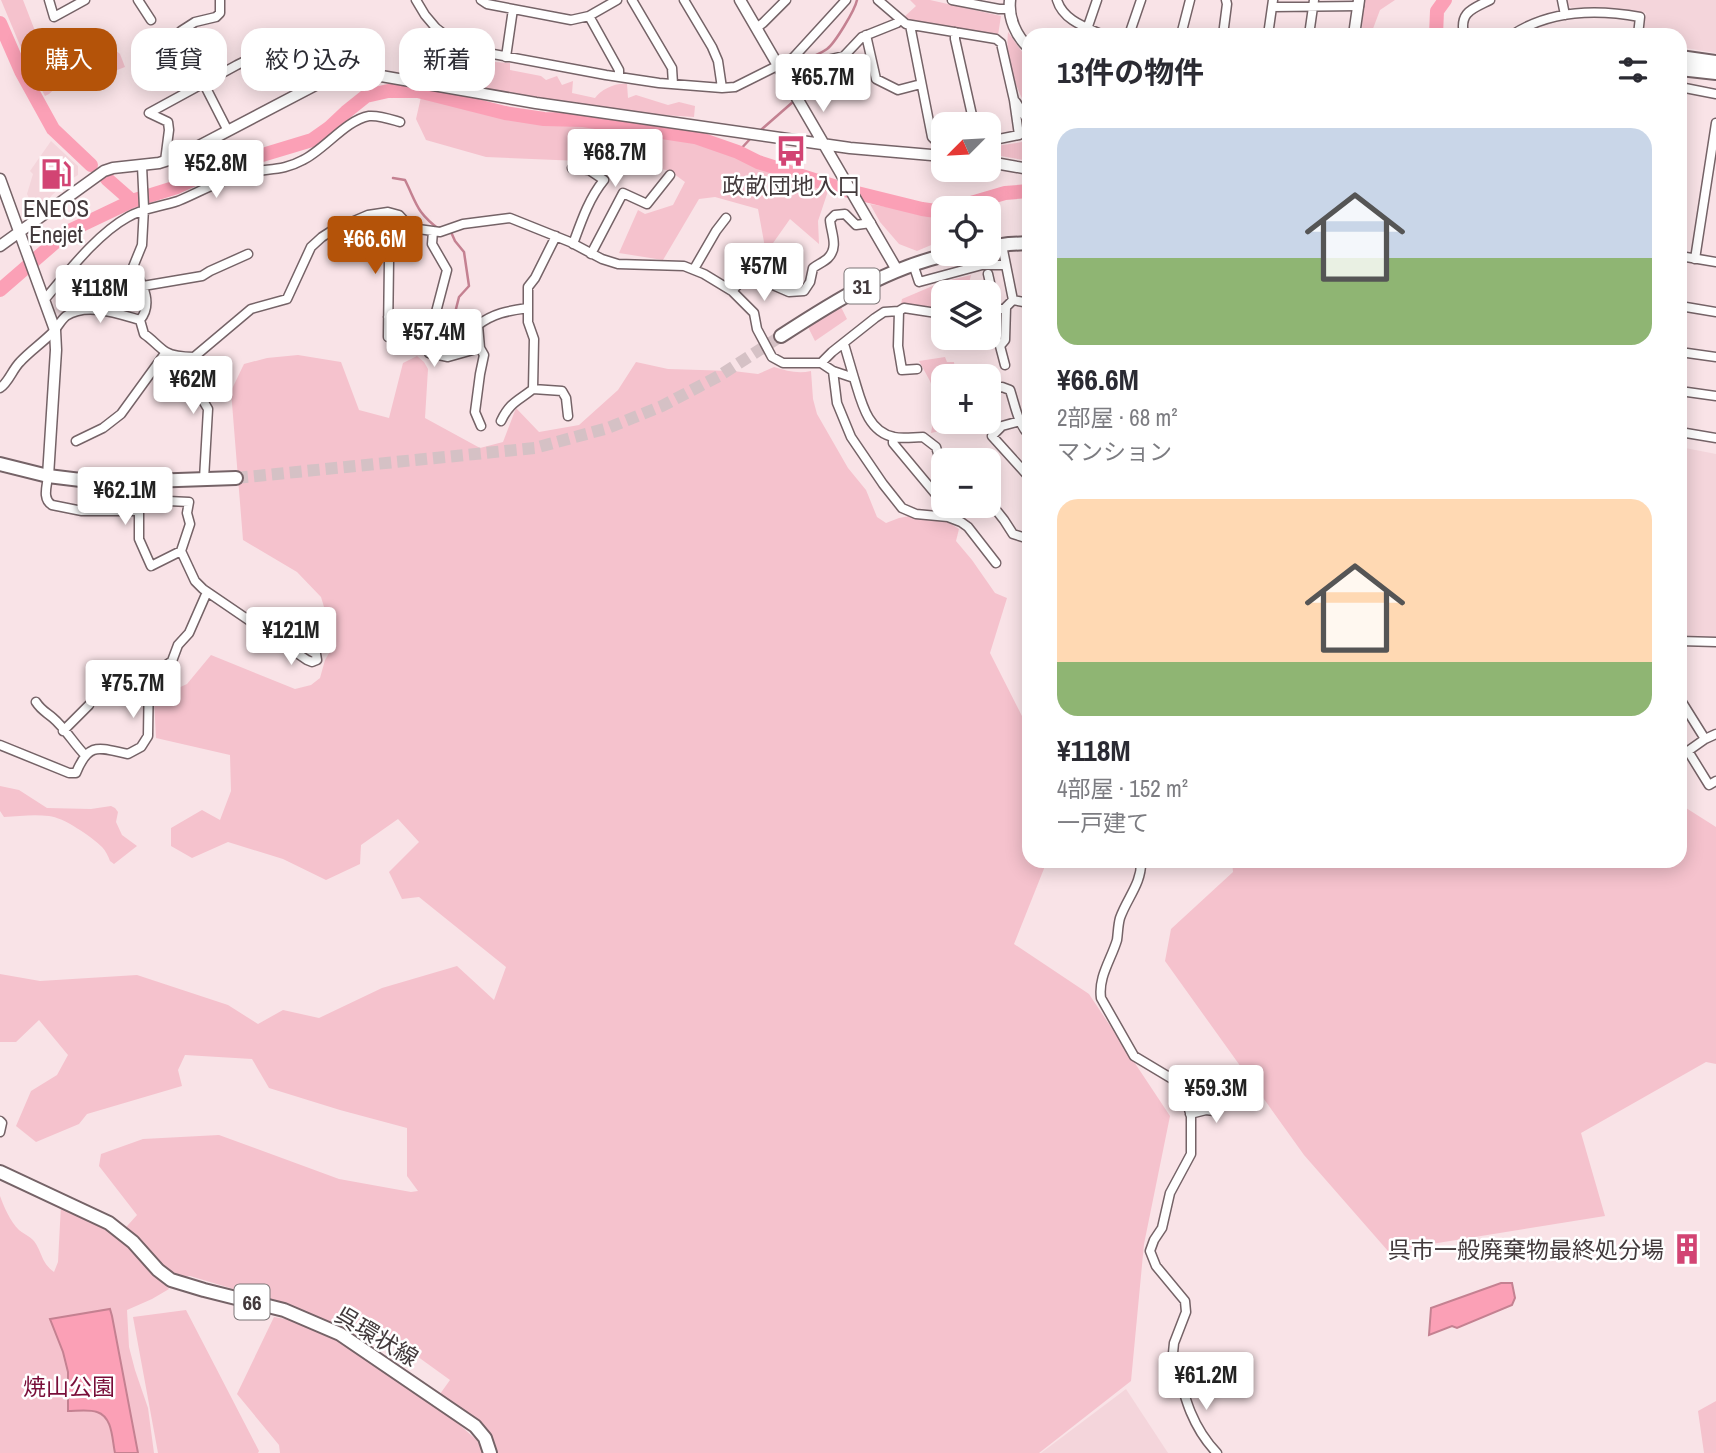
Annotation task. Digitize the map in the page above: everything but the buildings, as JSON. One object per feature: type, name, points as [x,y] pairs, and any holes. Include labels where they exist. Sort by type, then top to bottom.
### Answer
[{"type":"main road","points":[[1687,58],[1716,62]]},
{"type":"main road","points":[[1687,70],[1716,73]]},
{"type":"main road","points":[[1001,245],[1022,244]]},
{"type":"main road","name":"31","points":[[781,336],[870,282],[931,259]]},
{"type":"main road","points":[[0,464],[89,481],[236,478]]},
{"type":"main road","name":"呉環状線","points":[[0,1172],[109,1223],[133,1242],[158,1270],[171,1280],[284,1310],[340,1334],[475,1426],[485,1438],[490,1453]]},
{"type":"street","points":[[49,0],[54,17],[85,0]]},
{"type":"street","points":[[138,0],[151,20]]},
{"type":"street","points":[[186,28],[195,22],[216,17],[220,13],[220,0]]},
{"type":"street","points":[[416,0],[436,28],[453,41],[477,51],[606,75],[722,88],[735,87],[793,58],[846,0]]},
{"type":"street","points":[[481,0],[487,4],[571,20],[589,16],[617,0]]},
{"type":"street","points":[[632,0],[671,68],[673,84]]},
{"type":"street","points":[[684,0],[715,54],[722,88]]},
{"type":"street","points":[[740,0],[897,270]]},
{"type":"street","points":[[756,27],[786,0]]},
{"type":"street","points":[[878,0],[906,24],[996,39],[1001,43],[1019,135],[1001,139]]},
{"type":"street","points":[[952,0],[999,9],[1009,5],[1014,27],[1022,41]]},
{"type":"street","points":[[1057,0],[1067,17],[1082,28]]},
{"type":"street","points":[[1088,28],[1097,0]]},
{"type":"street","points":[[1131,28],[1141,0]]},
{"type":"street","points":[[1183,28],[1190,0]]},
{"type":"street","points":[[1218,0],[1227,2],[1224,28]]},
{"type":"street","points":[[1462,28],[1464,16],[1471,9],[1490,0]]},
{"type":"street","points":[[1562,0],[1565,15]]},
{"type":"street","points":[[1269,28],[1273,3],[1359,3],[1355,28]]},
{"type":"street","points":[[1310,28],[1314,3]]},
{"type":"street","points":[[506,57],[513,9]]},
{"type":"street","points":[[1525,28],[1565,15],[1601,12],[1640,17],[1639,28]]},
{"type":"street","points":[[589,16],[619,70],[619,76]]},
{"type":"street","points":[[795,96],[806,67],[810,64],[844,56],[858,40],[900,20]]},
{"type":"street","points":[[910,25],[931,131]]},
{"type":"street","points":[[955,32],[971,112]]},
{"type":"street","points":[[866,35],[876,79],[898,90],[921,84]]},
{"type":"street","points":[[0,246],[100,173],[113,168],[142,170],[178,157],[348,72],[536,103],[850,148],[931,155]]},
{"type":"street","points":[[1687,89],[1716,94]]},
{"type":"street","points":[[165,161],[168,122],[149,113],[189,91]]},
{"type":"street","points":[[208,91],[228,131]]},
{"type":"street","points":[[1014,100],[1022,112]]},
{"type":"street","points":[[44,296],[116,225],[144,206],[153,208],[176,201],[237,175],[288,167],[307,159],[364,118],[372,116],[400,122]]},
{"type":"street","points":[[1695,259],[1716,123]]},
{"type":"street","points":[[1001,164],[1022,168]]},
{"type":"street","points":[[572,168],[589,170],[604,180],[597,189],[573,244]]},
{"type":"street","points":[[142,170],[142,245],[133,267],[143,286],[148,306],[141,320],[144,334],[166,352],[182,357],[194,357],[251,309],[287,299],[311,247],[321,237],[362,218],[388,212],[399,215],[411,228],[440,232],[463,224],[510,218],[618,264],[678,265],[694,269],[732,291],[754,313],[757,329],[772,357],[783,363],[821,363],[833,371],[854,378]]},
{"type":"street","points":[[591,254],[624,193],[647,204],[670,175]]},
{"type":"street","points":[[0,179],[55,330],[45,498],[52,505],[82,511],[139,511]]},
{"type":"street","points":[[732,291],[746,276],[752,276],[789,292],[804,291],[810,282],[813,268],[828,259],[832,252],[835,240],[830,229],[830,220],[835,215],[845,214],[856,225],[871,223]]},
{"type":"street","points":[[362,218],[377,257]]},
{"type":"street","points":[[694,269],[726,218]]},
{"type":"street","points":[[432,231],[432,244],[447,270],[435,316]]},
{"type":"street","points":[[534,389],[534,339],[528,322],[528,288],[556,236]]},
{"type":"street","points":[[348,249],[372,245]]},
{"type":"street","points":[[143,286],[202,276],[248,254]]},
{"type":"street","points":[[365,260],[384,254],[389,260],[388,337]]},
{"type":"street","points":[[1001,257],[1013,300]]},
{"type":"street","points":[[1687,257],[1716,262]]},
{"type":"street","points":[[913,264],[919,282],[982,265],[1005,265]]},
{"type":"street","points":[[988,274],[990,280]]},
{"type":"street","points":[[1013,300],[1022,302]]},
{"type":"street","points":[[1001,308],[1013,300]]},
{"type":"street","points":[[1687,307],[1716,312]]},
{"type":"street","points":[[481,426],[475,412],[484,355],[480,348],[478,325],[503,311],[527,308]]},
{"type":"street","points":[[821,363],[884,312],[904,308],[931,312]]},
{"type":"street","points":[[0,388],[5,385],[18,363],[75,311],[99,310],[141,320]]},
{"type":"street","points":[[899,310],[898,346],[902,370],[916,369]]},
{"type":"street","points":[[388,317],[425,318],[431,321],[429,353],[447,357],[480,348]]},
{"type":"street","points":[[1001,324],[1005,340],[1001,345]]},
{"type":"street","points":[[844,344],[867,418],[893,437],[923,437],[936,448]]},
{"type":"street","points":[[1001,350],[1004,365]]},
{"type":"street","points":[[76,441],[103,428],[121,414],[166,352]]},
{"type":"street","points":[[1687,353],[1716,357]]},
{"type":"street","points":[[194,357],[195,387],[208,409],[204,479]]},
{"type":"street","points":[[833,371],[837,404],[851,437],[902,508],[916,514],[931,515]]},
{"type":"street","points":[[1001,387],[1010,390],[1022,425]]},
{"type":"street","points":[[501,421],[514,402],[534,389],[562,391],[568,416]]},
{"type":"street","points":[[1687,392],[1716,397]]},
{"type":"street","points":[[1020,421],[1002,426],[992,436],[1022,469]]},
{"type":"street","points":[[1687,433],[1716,438]]},
{"type":"street","points":[[893,437],[893,443],[931,488]]},
{"type":"street","points":[[149,480],[147,500],[139,511],[139,539],[152,566],[181,551]]},
{"type":"street","points":[[147,500],[189,502],[187,513],[190,524],[181,551],[195,581],[307,660],[317,660],[316,654],[281,633]]},
{"type":"street","points":[[1001,516],[1013,534],[1022,537]]},
{"type":"street","points":[[951,518],[968,527],[996,563]]},
{"type":"street","points":[[0,745],[69,773],[76,773],[88,752],[102,748],[128,754],[141,747],[148,736],[149,672],[172,661],[177,645],[189,634],[207,592]]},
{"type":"street","points":[[1687,641],[1716,642]]},
{"type":"street","points":[[36,702],[40,710],[54,719],[85,755]]},
{"type":"street","points":[[64,731],[89,705]]},
{"type":"street","points":[[1687,710],[1705,739]]},
{"type":"street","points":[[1716,734],[1688,751],[1709,785],[1716,781]]},
{"type":"street","points":[[1141,868],[1138,882],[1120,919],[1116,942],[1099,987],[1101,998],[1135,1056],[1174,1080],[1190,1114],[1192,1154],[1170,1193],[1162,1228],[1150,1251],[1156,1266],[1185,1301],[1186,1312],[1173,1353],[1190,1413],[1217,1453]]},
{"type":"street","points":[[1190,1114],[1214,1111],[1214,1107]]},
{"type":"street","points":[[0,1121],[0,1132]]},
{"type":"shaded area","points":[[1566,0],[1716,0],[1716,53],[1687,48],[1687,28],[1644,28],[1646,13],[1599,7],[1572,8],[1567,5]]},
{"type":"shaded area","name":"ENEOS Enejet","points":[[51,141],[78,166],[78,175],[48,201],[34,208],[27,194],[33,174],[30,171]]},
{"type":"shaded area","points":[[1687,448],[1716,454],[1716,645],[1687,639]]},
{"type":"shaded area","points":[[1501,1283],[1512,1283],[1515,1298],[1512,1305],[1457,1328],[1452,1326],[1429,1335],[1431,1308]]},
{"type":"shaded area","points":[[110,1309],[138,1453],[115,1453],[109,1424],[97,1412],[68,1411],[68,1372],[50,1319]]},
{"type":"shaded area","points":[[1126,1389],[1168,1453],[1041,1453]]},
{"type":"green space","points":[[1,0],[23,0],[34,28],[21,28],[21,48]]},
{"type":"green space","points":[[910,0],[930,0],[1001,16],[998,35],[908,20],[904,17],[916,6]]},
{"type":"green space","points":[[1364,0],[1395,0],[1380,10],[1373,28],[1362,28]]},
{"type":"green space","points":[[1008,32],[1022,52],[1022,98],[1012,73]]},
{"type":"green space","points":[[117,52],[120,54],[125,67],[117,70]]},
{"type":"green space","points":[[495,62],[510,63],[510,70],[541,76],[546,80],[557,76],[562,85],[573,81],[572,93],[595,98],[610,87],[627,84],[628,98],[636,95],[668,105],[679,102],[695,106],[694,117],[610,109],[495,91]]},
{"type":"green space","points":[[421,97],[535,123],[599,127],[697,140],[828,191],[818,221],[819,244],[790,219],[766,253],[758,209],[715,197],[699,199],[663,260],[619,253],[638,210],[645,214],[673,205],[685,182],[670,171],[606,156],[580,161],[486,157],[426,140],[416,119]]},
{"type":"green space","points":[[1022,142],[1022,160],[1001,156],[1001,145]]},
{"type":"green space","points":[[870,204],[931,215],[931,245],[917,251],[899,244],[880,222]]},
{"type":"green space","points":[[971,275],[970,280],[950,280]]},
{"type":"green space","points":[[931,287],[931,309],[901,304],[902,299]]},
{"type":"green space","points":[[841,307],[847,319],[815,341],[808,327]]},
{"type":"green space","name":"焼山公園","points":[[298,355],[341,362],[359,410],[389,418],[403,363],[417,356],[428,369],[425,418],[480,448],[503,442],[516,408],[539,432],[579,425],[618,390],[636,362],[668,369],[758,374],[774,367],[792,372],[811,371],[817,414],[848,468],[866,490],[877,517],[886,523],[910,516],[945,520],[959,529],[956,541],[995,593],[1007,598],[990,653],[1022,716],[1022,868],[1044,868],[1014,944],[1089,994],[1170,1116],[1144,1244],[1131,1381],[1039,1453],[496,1453],[477,1422],[440,1394],[450,1380],[403,1346],[373,1336],[343,1313],[337,1325],[277,1302],[190,1276],[162,1281],[169,1289],[127,1310],[129,1347],[148,1408],[154,1453],[0,1453],[0,1196],[13,1222],[34,1242],[54,1272],[58,1262],[61,1205],[119,1235],[137,1215],[99,1166],[101,1154],[143,1139],[219,1135],[339,1179],[418,1191],[407,1176],[407,1128],[269,1088],[252,1059],[185,1055],[178,1070],[182,1086],[87,1114],[79,1124],[36,1142],[16,1126],[31,1091],[57,1075],[68,1055],[39,1020],[16,1042],[0,1042],[0,974],[40,981],[137,975],[228,1005],[258,1024],[283,1010],[319,1018],[382,988],[457,966],[494,1000],[506,967],[419,897],[402,899],[389,872],[419,842],[398,819],[361,845],[360,864],[326,880],[283,859],[228,842],[192,858],[171,846],[171,828],[202,810],[220,820],[231,791],[230,755],[156,738],[154,699],[187,684],[211,655],[295,689],[311,685],[320,678],[325,660],[335,643],[321,597],[297,572],[243,540],[231,391],[244,364],[267,358]]},
{"type":"green space","points":[[945,357],[947,362],[954,364],[931,364],[931,384],[919,361]]},
{"type":"green space","points":[[0,786],[19,790],[47,808],[91,809],[111,806],[118,812],[116,822],[122,835],[137,846],[114,864],[97,843],[77,828],[55,817],[4,817],[0,811]]},
{"type":"green space","points":[[1687,809],[1716,827],[1716,1064],[1706,1062],[1581,1133],[1605,1216],[1388,1251],[1304,1155],[1165,961],[1171,929],[1233,872],[1233,868],[1687,868]]},
{"type":"green space","points":[[186,1310],[258,1453],[158,1453],[133,1317]]},
{"type":"green space","points":[[274,1317],[292,1320],[344,1339],[453,1419],[481,1444],[483,1453],[280,1453],[279,1445],[237,1394]]},
{"type":"green space","points":[[1716,1401],[1716,1453],[1704,1453],[1698,1411]]},
{"type":"waterway","points":[[799,74],[806,60],[827,49],[835,40],[857,0]]},
{"type":"waterway","points":[[1436,28],[1437,11],[1445,0]]},
{"type":"waterway","points":[[0,23],[21,71],[53,129],[91,165]]},
{"type":"waterway","points":[[0,290],[67,232],[132,201],[177,187],[209,171],[312,140],[366,96],[388,91],[418,91],[505,113],[544,119],[583,120],[695,137],[758,162],[849,191],[931,210]]},
{"type":"waterway","points":[[762,129],[794,101]]},
{"type":"waterway","points":[[738,152],[751,138]]},
{"type":"waterway","points":[[393,178],[405,180],[422,213],[440,230]]},
{"type":"waterway","points":[[107,179],[132,201]]},
{"type":"waterway","points":[[995,196],[1022,192]]},
{"type":"waterway","points":[[446,348],[459,297],[469,286],[464,252],[451,232]]},
{"type":"tunnel","points":[[236,478],[535,448],[608,428],[662,406],[719,376],[781,336]]},
{"type":"place","name":"政畝団地入口","points":[[791,151]]},
{"type":"place","name":"ENEOS Enejet","points":[[56,174]]},
{"type":"place","name":"呉市一般廃棄物最終処分場","points":[[1687,1249]]}]
